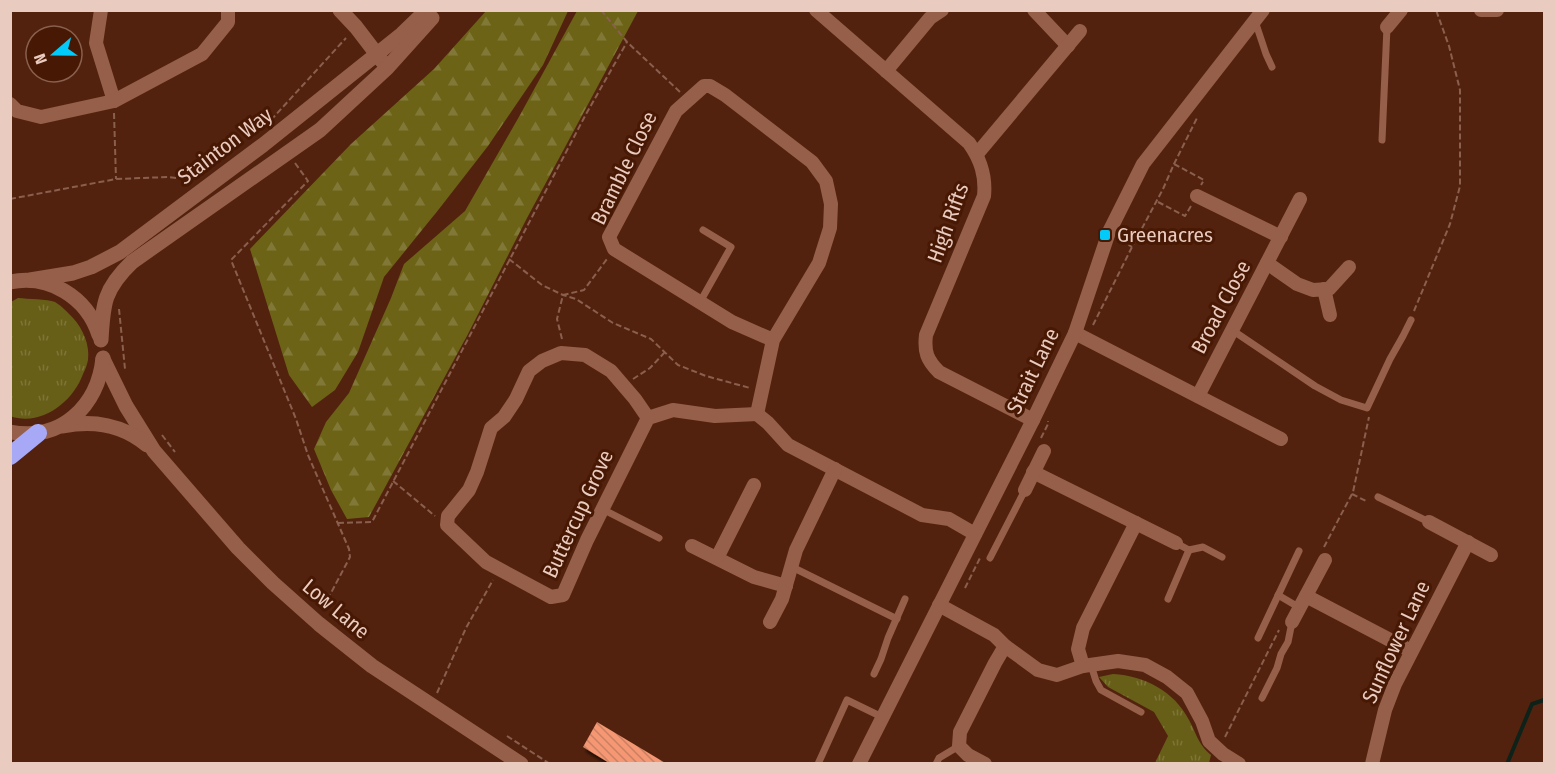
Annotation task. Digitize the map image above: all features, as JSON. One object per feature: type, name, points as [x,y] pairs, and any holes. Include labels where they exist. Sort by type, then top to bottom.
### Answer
[{"type":"highway","points":[[10,456],[38,433]]},
{"type":"street","points":[[100,10],[96,43],[114,101]]},
{"type":"street","points":[[10,104],[17,111],[41,117],[114,101],[202,54],[228,21],[228,10]]},
{"type":"street","points":[[340,10],[387,68]]},
{"type":"street","name":"Stainton Way","points":[[10,282],[82,270],[120,252],[263,145],[402,34],[428,10]]},
{"type":"street","name":"Stainton Way","points":[[101,340],[105,300],[118,275],[132,262],[320,130],[387,68],[438,10]]},
{"type":"street","name":"High Rifts","points":[[816,10],[969,143],[977,154],[986,183],[984,196],[926,335],[927,356],[932,366],[939,372],[1033,420]]},
{"type":"street","points":[[886,71],[930,18],[942,10]]},
{"type":"street","points":[[1034,10],[1068,46]]},
{"type":"street","points":[[1387,27],[1401,10]]},
{"type":"street","points":[[1481,10],[1497,10]]},
{"type":"street","name":"Strait Lane","points":[[859,764],[1033,420],[1081,336],[1109,232],[1143,164],[1259,16]]},
{"type":"street","points":[[977,154],[1080,31]]},
{"type":"street","name":"Bramble Close","points":[[757,414],[773,340],[819,263],[830,228],[831,204],[826,181],[812,162],[725,95],[710,86],[704,86],[676,111],[609,237],[614,249],[732,322],[773,340]]},
{"type":"street","points":[[1197,196],[1281,237]]},
{"type":"street","name":"Broad Close","points":[[1198,396],[1300,199]]},
{"type":"street","points":[[1267,263],[1297,284],[1313,290],[1329,289],[1349,267]]},
{"type":"street","points":[[10,432],[38,433],[57,427],[69,420],[90,400],[97,387],[103,359],[101,340],[96,326],[90,314],[80,303],[70,294],[51,284],[30,280]]},
{"type":"street","points":[[1324,289],[1330,315]]},
{"type":"street","points":[[1081,336],[1281,439]]},
{"type":"street","points":[[447,525],[448,516],[469,490],[491,428],[504,417],[516,399],[529,371],[542,361],[561,353],[585,355],[612,371],[648,418],[673,410],[715,416],[757,414],[788,444],[922,515],[949,519],[975,534]]},
{"type":"street","name":"Low Lane","points":[[103,359],[126,406],[154,451],[238,548],[273,583],[319,624],[372,666],[521,764]]},
{"type":"street","name":"Buttercup Grove","points":[[447,525],[486,562],[551,597],[563,595],[587,540],[648,418]]},
{"type":"street","name":"Low Lane","points":[[57,427],[77,423],[98,423],[119,428],[138,438],[154,451]]},
{"type":"street","points":[[1024,490],[1044,451]]},
{"type":"street","points":[[770,622],[782,599],[796,550],[835,469]]},
{"type":"street","points":[[1033,471],[1183,547]]},
{"type":"street","points":[[717,558],[754,485]]},
{"type":"street","points":[[1429,522],[1491,555]]},
{"type":"street","points":[[1087,666],[1078,649],[1083,628],[1136,523]]},
{"type":"street","name":"Sunflower Lane","points":[[1372,764],[1385,710],[1395,684],[1468,542]]},
{"type":"street","points":[[692,546],[754,577],[786,586]]},
{"type":"street","points":[[1292,622],[1325,560]]},
{"type":"street","points":[[1303,602],[1412,651]]},
{"type":"street","points":[[939,605],[994,635],[1038,670],[1057,675],[1087,666],[1118,661],[1145,664],[1167,677],[1186,693],[1202,721],[1209,741],[1239,764]]},
{"type":"street","points":[[985,764],[968,755],[959,746],[960,732],[994,663],[1005,646]]},
{"type":"lane","points":[[1259,16],[1266,54],[1272,67]]},
{"type":"lane","points":[[1382,140],[1387,27]]},
{"type":"lane","points":[[700,302],[731,247],[703,230]]},
{"type":"lane","points":[[1232,330],[1315,386],[1341,400],[1367,408],[1411,320]]},
{"type":"lane","points":[[990,558],[1024,490]]},
{"type":"lane","points":[[1378,497],[1429,522]]},
{"type":"lane","points":[[602,509],[659,538]]},
{"type":"lane","points":[[1168,599],[1183,547],[1203,547],[1221,557]]},
{"type":"lane","points":[[1258,638],[1299,551]]},
{"type":"lane","points":[[791,567],[897,619]]},
{"type":"lane","points":[[1278,596],[1303,602]]},
{"type":"lane","points":[[874,674],[905,599]]},
{"type":"lane","points":[[1262,698],[1288,642],[1292,622]]},
{"type":"lane","points":[[1087,666],[1101,690],[1141,712]]},
{"type":"lane","points":[[818,764],[847,700],[882,717]]},
{"type":"lane","points":[[936,764],[939,758],[959,746]]},
{"type":"path","points":[[601,10],[627,42],[689,100]]},
{"type":"path","points":[[1411,320],[1450,224],[1460,186],[1460,90],[1449,46],[1436,10]]},
{"type":"path","points":[[271,119],[356,27]]},
{"type":"path","points":[[338,523],[372,522],[509,259],[627,42]]},
{"type":"path","points":[[114,101],[116,179]]},
{"type":"path","points":[[1081,336],[1163,189],[1198,115]]},
{"type":"path","points":[[287,153],[308,181],[231,260],[308,454],[349,549],[350,557],[322,606],[330,614]]},
{"type":"path","points":[[10,199],[116,179],[168,177],[185,179],[204,170]]},
{"type":"path","points":[[563,295],[584,290],[614,249]]},
{"type":"path","points":[[509,259],[542,285],[576,299],[613,323],[651,339],[678,364],[706,376],[762,392]]},
{"type":"path","points":[[563,295],[557,319],[566,354]]},
{"type":"path","points":[[119,309],[126,378]]},
{"type":"path","points":[[623,385],[650,368],[665,351]]},
{"type":"path","points":[[1325,560],[1319,556],[1353,492],[1372,398]]},
{"type":"path","points":[[162,435],[176,453]]},
{"type":"path","points":[[393,481],[447,525]]},
{"type":"path","points":[[432,689],[437,693],[466,628],[499,568]]},
{"type":"path","points":[[1219,750],[1285,619],[1292,622]]},
{"type":"path","points":[[502,734],[550,764]]},
{"type":"green space","points":[[486,11],[568,11],[543,65],[488,146],[384,277],[358,352],[335,390],[312,407],[289,375],[250,249],[351,144],[434,69]]},
{"type":"green space","points":[[577,11],[638,11],[369,517],[347,519],[331,490],[314,449],[326,422],[349,393],[404,264],[465,211]]},
{"type":"green space","points":[[18,298],[47,300],[58,304],[80,327],[88,349],[86,367],[72,394],[54,410],[44,415],[22,419],[10,416],[11,302]]},
{"type":"green space","points":[[1113,674],[1136,678],[1167,693],[1183,710],[1200,743],[1211,755],[1209,763],[1155,763],[1168,736],[1154,712],[1108,687],[1099,677]]},
{"type":"building","points":[[597,722],[667,764],[611,764],[583,747]]},
{"type":"waterway","points":[[1507,764],[1532,704],[1544,700]]},
{"type":"place","name":"Greenacres","points":[[1105,235]]}]
